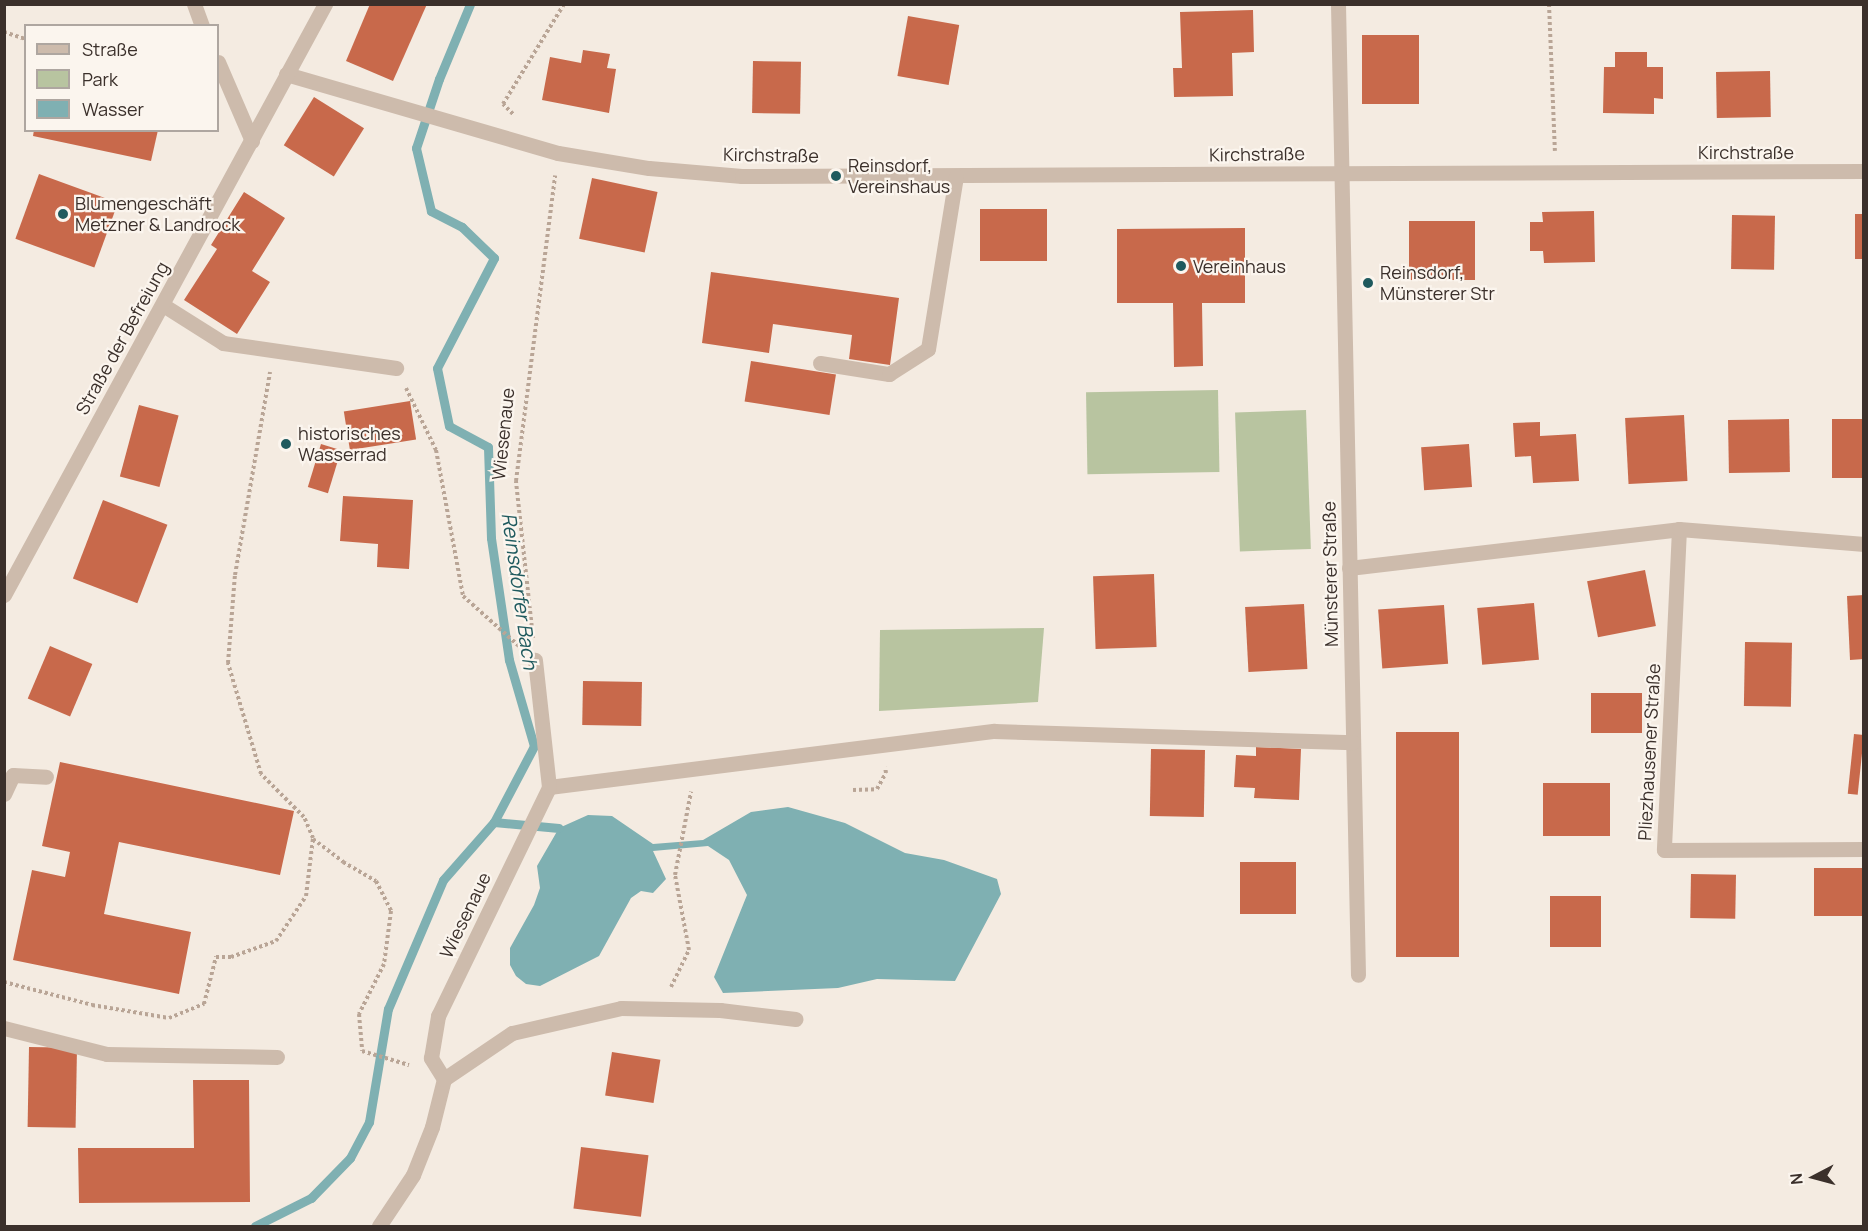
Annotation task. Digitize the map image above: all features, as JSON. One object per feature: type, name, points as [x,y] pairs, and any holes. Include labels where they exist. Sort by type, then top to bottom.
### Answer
[{"type":"street","points":[[194,4],[201,24]]},
{"type":"street","name":"Straße der Befreiung","points":[[4,595],[325,4]]},
{"type":"street","points":[[1338,4],[1340,172]]},
{"type":"street","points":[[219,64],[252,141]]},
{"type":"street","name":"Kirchstraße","points":[[286,74],[456,121],[558,153],[649,168],[742,176],[1863,171]]},
{"type":"street","name":"Münsterer Straße","points":[[1340,172],[1358,975]]},
{"type":"street","points":[[820,363],[889,374],[928,349],[956,176]]},
{"type":"street","points":[[163,305],[223,343],[396,368]]},
{"type":"street","points":[[1349,568],[1679,529],[1863,544]]},
{"type":"street","name":"Pliezhausener Straße","points":[[1679,529],[1664,850],[1863,849]]},
{"type":"street","points":[[530,656],[549,787],[994,731],[1353,742]]},
{"type":"street","points":[[4,794],[13,775],[46,777]]},
{"type":"street","name":"Wiesenaue","points":[[444,1079],[431,1058],[438,1016],[549,787]]},
{"type":"street","points":[[379,1227],[413,1175],[432,1127],[444,1079],[512,1033],[621,1008],[720,1010],[795,1019]]},
{"type":"street","points":[[4,1028],[107,1054],[277,1057]]},
{"type":"path","points":[[519,118],[503,104],[564,4]]},
{"type":"path","points":[[1549,4],[1556,172]]},
{"type":"path","points":[[4,32],[24,38]]},
{"type":"path","name":"Wiesenaue","points":[[530,656],[516,481],[558,153]]},
{"type":"path","points":[[273,350],[235,575],[228,663],[261,774],[304,817],[313,838],[342,862],[376,881],[391,911],[384,964],[360,1014],[362,1051],[388,1057]]},
{"type":"path","points":[[396,368],[436,450],[464,596],[530,656]]},
{"type":"path","points":[[854,790],[877,789],[886,773],[882,745]]},
{"type":"path","points":[[660,1009],[689,950],[675,875],[697,768]]},
{"type":"path","points":[[4,982],[92,1005],[169,1018],[204,1004],[216,957],[231,957],[276,941],[306,896],[313,838]]},
{"type":"green space","points":[[1218,390],[1219,472],[1087,474],[1086,392]]},
{"type":"green space","points":[[1306,410],[1311,549],[1240,551],[1235,412]]},
{"type":"green space","points":[[1044,628],[1038,702],[879,711],[880,630]]},
{"type":"water","points":[[788,807],[845,823],[905,853],[944,860],[997,879],[1001,894],[955,981],[877,979],[838,988],[723,993],[714,977],[747,895],[729,860],[708,846],[653,851],[666,879],[653,893],[641,891],[631,898],[599,956],[540,986],[526,984],[516,976],[510,965],[510,948],[534,905],[540,888],[537,866],[559,828],[588,815],[612,816],[653,844],[703,840],[751,812]]},
{"type":"building","points":[[370,4],[427,4],[393,81],[346,61]]},
{"type":"building","points":[[1253,10],[1254,52],[1232,53],[1233,96],[1174,97],[1173,68],[1182,68],[1180,12]]},
{"type":"building","points":[[908,16],[959,25],[949,85],[897,76]]},
{"type":"building","points":[[1362,35],[1419,35],[1419,104],[1362,104]]},
{"type":"building","points":[[583,50],[610,54],[607,68],[616,69],[609,113],[542,100],[550,57],[581,63]]},
{"type":"building","points":[[1615,52],[1647,52],[1647,67],[1663,67],[1663,99],[1654,98],[1654,114],[1603,113],[1604,67],[1615,67]]},
{"type":"building","points":[[753,61],[801,62],[800,114],[752,113]]},
{"type":"building","points":[[1770,71],[1771,117],[1717,118],[1716,72]]},
{"type":"building","points":[[314,97],[364,128],[334,177],[284,145]]},
{"type":"building","points":[[34,132],[158,132],[151,161],[33,136]]},
{"type":"building","points":[[39,174],[118,203],[94,268],[15,239]]},
{"type":"building","points":[[592,178],[658,192],[645,253],[579,239]]},
{"type":"building","points":[[244,192],[285,218],[252,271],[270,282],[237,334],[184,300],[217,249],[211,245]]},
{"type":"building","points":[[980,209],[1047,209],[1047,261],[980,261]]},
{"type":"building","points":[[1594,211],[1595,262],[1544,263],[1543,251],[1530,251],[1530,222],[1543,222],[1542,212]]},
{"type":"building","points":[[1855,214],[1864,214],[1864,259],[1855,259]]},
{"type":"building","points":[[1732,215],[1775,216],[1774,270],[1731,269]]},
{"type":"building","points":[[1409,221],[1475,221],[1475,280],[1409,280]]},
{"type":"building","name":"Vereinhaus","points":[[1245,228],[1245,303],[1202,303],[1203,366],[1174,367],[1173,303],[1117,303],[1117,229]]},
{"type":"building","points":[[711,272],[899,298],[890,365],[849,359],[852,335],[773,324],[769,353],[702,343]]},
{"type":"building","points":[[751,361],[836,374],[830,415],[745,401]]},
{"type":"building","points":[[410,401],[416,440],[350,450],[344,411]]},
{"type":"building","points":[[139,405],[179,416],[159,487],[120,476]]},
{"type":"building","points":[[1684,415],[1687,481],[1629,484],[1625,418]]},
{"type":"building","points":[[1789,419],[1790,472],[1729,473],[1728,420]]},
{"type":"building","points":[[1832,419],[1864,419],[1864,478],[1832,478]]},
{"type":"building","points":[[1540,422],[1540,436],[1576,434],[1579,481],[1533,483],[1531,456],[1515,457],[1513,423]]},
{"type":"building","points":[[321,444],[341,450],[328,493],[308,487]]},
{"type":"building","points":[[1469,444],[1472,487],[1424,490],[1421,447]]},
{"type":"building","points":[[343,496],[413,500],[409,569],[377,567],[378,544],[340,541]]},
{"type":"building","points":[[103,500],[167,525],[137,603],[73,578]]},
{"type":"building","points":[[1645,570],[1656,626],[1598,637],[1587,581]]},
{"type":"building","points":[[1154,574],[1157,647],[1096,649],[1093,576]]},
{"type":"building","points":[[1864,595],[1864,659],[1850,660],[1847,596]]},
{"type":"building","points":[[1534,603],[1539,660],[1482,665],[1477,608]]},
{"type":"building","points":[[1304,604],[1307,669],[1248,672],[1245,607]]},
{"type":"building","points":[[1444,605],[1448,664],[1382,668],[1378,610]]},
{"type":"building","points":[[1745,642],[1792,643],[1791,707],[1744,706]]},
{"type":"building","points":[[50,646],[92,664],[70,716],[28,698]]},
{"type":"building","points":[[583,681],[642,682],[641,726],[582,725]]},
{"type":"building","points":[[1591,693],[1642,693],[1642,733],[1591,733]]},
{"type":"building","points":[[1396,732],[1459,732],[1459,957],[1396,957]]},
{"type":"building","points":[[1854,734],[1864,735],[1858,795],[1848,794]]},
{"type":"building","points":[[1256,747],[1301,749],[1299,800],[1254,798],[1255,788],[1234,787],[1236,755],[1256,756]]},
{"type":"building","points":[[1151,749],[1205,750],[1204,817],[1150,816]]},
{"type":"building","points":[[60,762],[294,811],[280,875],[119,842],[104,914],[191,932],[179,994],[13,960],[32,870],[65,877],[70,852],[42,846]]},
{"type":"building","points":[[1543,783],[1610,783],[1610,836],[1543,836]]},
{"type":"building","points":[[1240,862],[1296,862],[1296,914],[1240,914]]},
{"type":"building","points":[[1814,868],[1864,868],[1864,916],[1814,916]]},
{"type":"building","points":[[1691,874],[1736,875],[1735,919],[1690,918]]},
{"type":"building","points":[[1550,896],[1601,896],[1601,947],[1550,947]]},
{"type":"building","points":[[29,1047],[77,1048],[76,1128],[28,1127]]},
{"type":"building","points":[[612,1052],[660,1060],[654,1103],[605,1095]]},
{"type":"building","points":[[193,1080],[249,1080],[250,1202],[79,1203],[78,1148],[194,1148]]},
{"type":"building","points":[[581,1147],[648,1155],[641,1217],[573,1209]]},
{"type":"waterway","name":"Reinsdorfer Bach","points":[[255,1226],[311,1198],[350,1158],[369,1122],[388,1009],[443,880],[494,822],[534,746],[509,660],[491,538],[488,447],[449,426],[437,368],[494,258],[462,227],[431,211],[416,148],[439,79],[470,4]]},
{"type":"waterway","name":"Reinsdorfer Bach","points":[[494,822],[559,828]]},
{"type":"place","name":"Reinsdorf, Vereinshaus","points":[[836,176]]},
{"type":"place","name":"Blumengeschäft Metzner & Landrock","points":[[63,214]]},
{"type":"place","name":"Vereinhaus","points":[[1181,266]]},
{"type":"place","name":"Reinsdorf, Münsterer Str","points":[[1368,283]]},
{"type":"place","name":"historisches Wasserrad","points":[[286,444]]}]
